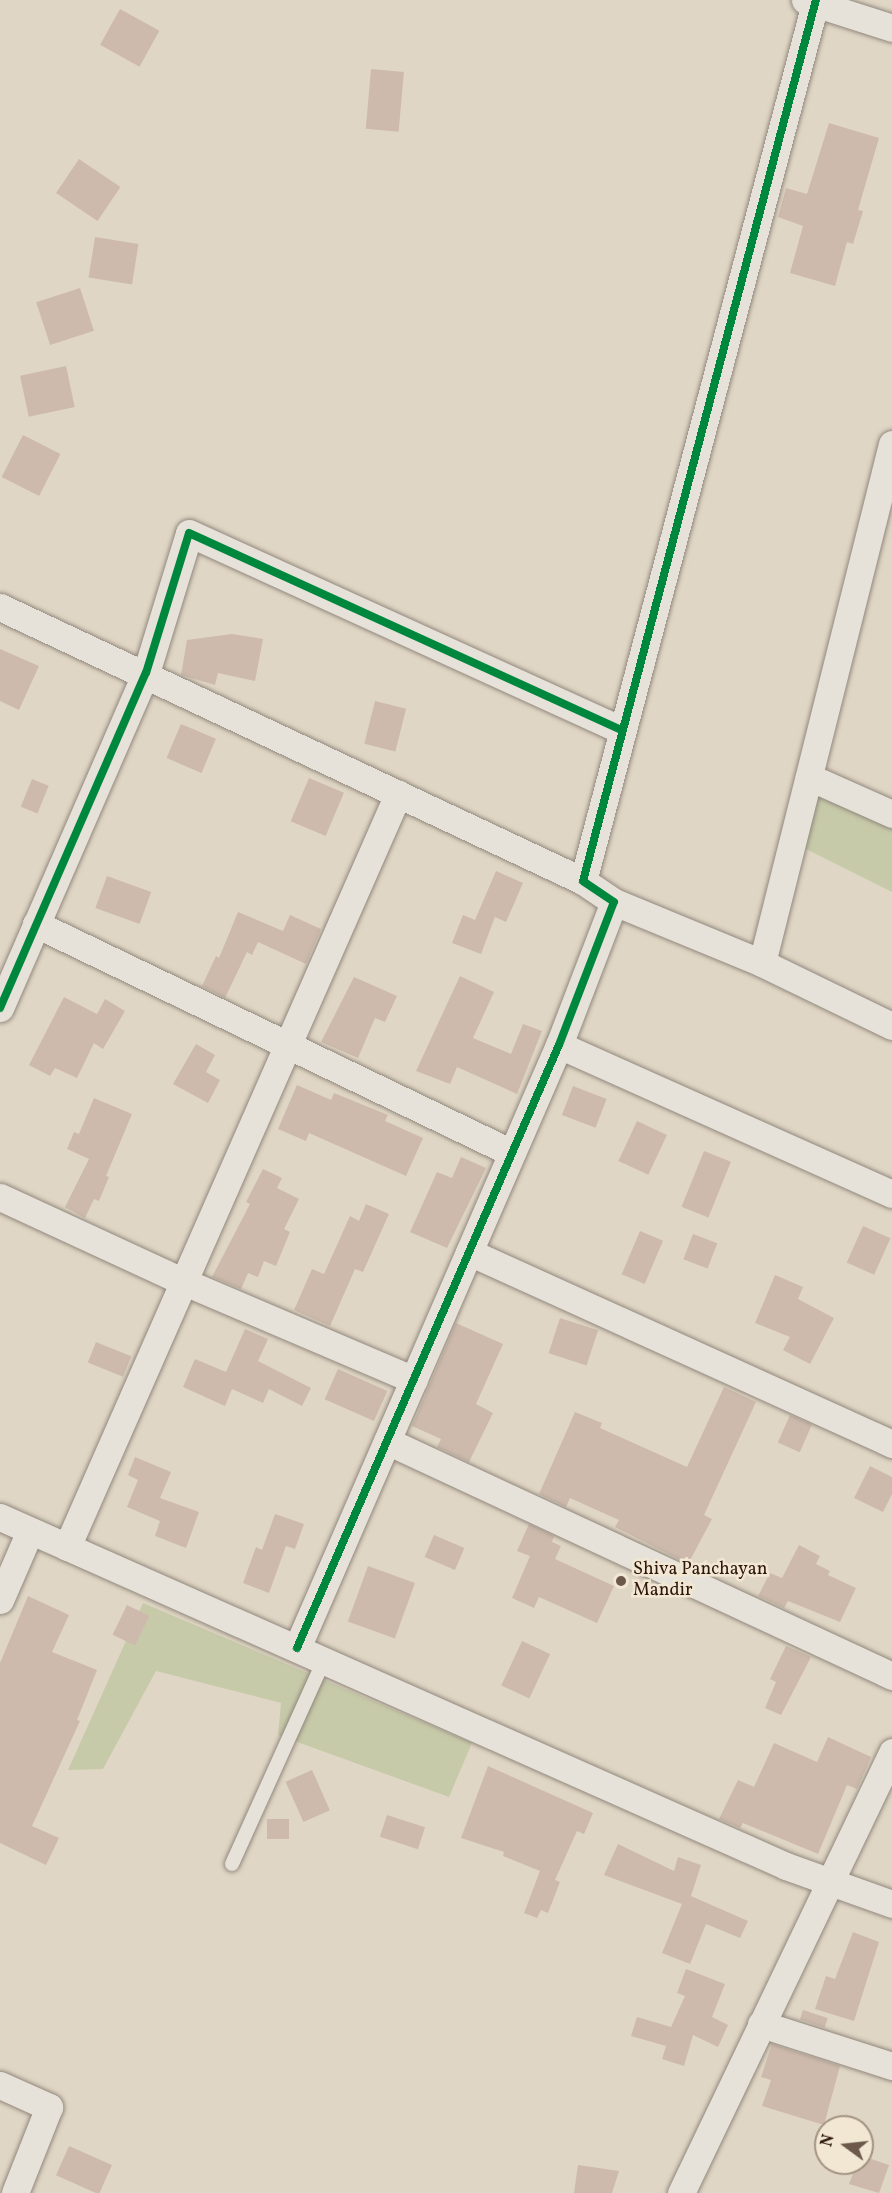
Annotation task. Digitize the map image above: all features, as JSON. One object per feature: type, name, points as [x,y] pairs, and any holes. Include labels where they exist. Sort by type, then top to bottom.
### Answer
[{"type":"street","points":[[583,881],[812,1],[892,28]]},
{"type":"street","points":[[762,963],[892,444]]},
{"type":"street","points":[[0,1008],[146,673],[189,533],[622,730]]},
{"type":"street","points":[[0,607],[146,673],[583,881],[614,902],[762,963],[892,1026]]},
{"type":"street","points":[[809,777],[892,814]]},
{"type":"street","points":[[68,1547],[284,1047],[398,794]]},
{"type":"street","points":[[297,1648],[559,1045],[614,902]]},
{"type":"street","points":[[36,924],[284,1047],[512,1153]]},
{"type":"street","points":[[559,1045],[892,1194]]},
{"type":"street","points":[[0,1197],[182,1281],[414,1380]]},
{"type":"street","points":[[469,1252],[892,1444]]},
{"type":"street","points":[[387,1441],[892,1676]]},
{"type":"street","points":[[0,1517],[828,1882],[892,1904]]},
{"type":"street","points":[[0,1600],[30,1531]]},
{"type":"street","points":[[681,2193],[892,1752]]},
{"type":"street","points":[[761,2024],[892,2066]]},
{"type":"street","points":[[0,2085],[49,2107],[15,2193]]},
{"type":"lane","points":[[232,1864],[324,1660]]},
{"type":"green space","points":[[818,791],[892,820],[892,892],[804,848]]},
{"type":"green space","points":[[143,1603],[472,1743],[449,1797],[278,1735],[281,1703],[156,1671],[103,1769],[68,1770]]},
{"type":"building","points":[[120,9],[159,31],[139,67],[100,45]]},
{"type":"building","points":[[371,69],[404,72],[399,132],[366,129]]},
{"type":"building","points":[[829,123],[879,138],[858,210],[863,211],[853,244],[847,242],[835,286],[790,273],[803,226],[778,217],[786,188],[807,194]]},
{"type":"building","points":[[79,159],[120,187],[98,221],[56,193]]},
{"type":"building","points":[[95,237],[138,244],[132,284],[89,277]]},
{"type":"building","points":[[80,288],[94,331],[50,345],[36,302]]},
{"type":"building","points":[[66,366],[75,407],[29,417],[20,376]]},
{"type":"building","points":[[23,435],[60,454],[39,496],[2,477]]},
{"type":"building","points":[[232,634],[263,639],[255,681],[218,673],[215,685],[181,675],[187,640]]},
{"type":"building","points":[[0,649],[39,666],[19,710],[0,701]]},
{"type":"building","points":[[375,701],[406,709],[395,751],[364,744]]},
{"type":"building","points":[[181,724],[216,739],[202,773],[167,758]]},
{"type":"building","points":[[309,778],[344,793],[326,836],[291,821]]},
{"type":"building","points":[[32,779],[49,786],[37,814],[21,807]]},
{"type":"building","points":[[496,871],[523,883],[506,922],[495,917],[481,954],[452,943],[463,915],[475,920]]},
{"type":"building","points":[[107,876],[151,892],[140,924],[95,908]]},
{"type":"building","points":[[238,912],[283,931],[290,915],[321,929],[306,964],[258,942],[252,955],[247,952],[225,998],[202,986],[216,956],[219,958]]},
{"type":"building","points":[[460,976],[494,992],[473,1038],[511,1054],[523,1024],[542,1031],[517,1094],[457,1067],[450,1084],[416,1071]]},
{"type":"building","points":[[354,977],[397,996],[385,1022],[375,1018],[358,1058],[321,1042]]},
{"type":"building","points":[[64,997],[97,1014],[105,999],[125,1011],[103,1049],[94,1043],[77,1078],[55,1068],[50,1076],[29,1065]]},
{"type":"building","points":[[196,1044],[215,1055],[206,1072],[220,1080],[208,1103],[173,1084]]},
{"type":"building","points":[[297,1085],[331,1100],[334,1093],[388,1115],[385,1121],[423,1138],[406,1176],[309,1133],[306,1141],[278,1129]]},
{"type":"building","points":[[573,1086],[607,1099],[595,1128],[562,1115]]},
{"type":"building","points":[[94,1098],[132,1114],[106,1176],[109,1177],[99,1201],[94,1199],[85,1218],[65,1207],[89,1159],[67,1149],[74,1132],[79,1134]]},
{"type":"building","points":[[637,1121],[667,1135],[648,1175],[618,1161]]},
{"type":"building","points":[[704,1151],[731,1162],[708,1217],[682,1207]]},
{"type":"building","points":[[461,1157],[486,1168],[447,1248],[410,1232],[437,1172],[452,1178]]},
{"type":"building","points":[[263,1169],[282,1178],[277,1188],[299,1199],[284,1229],[290,1232],[276,1266],[264,1261],[258,1277],[248,1273],[241,1289],[212,1277],[250,1204],[246,1202]]},
{"type":"building","points":[[366,1204],[389,1214],[363,1272],[355,1269],[330,1326],[294,1310],[312,1269],[324,1274],[350,1216],[359,1221]]},
{"type":"building","points":[[863,1226],[890,1238],[874,1275],[847,1263]]},
{"type":"building","points":[[640,1231],[663,1241],[645,1284],[622,1274]]},
{"type":"building","points":[[693,1234],[717,1243],[708,1269],[683,1259]]},
{"type":"building","points":[[775,1275],[803,1287],[798,1299],[834,1318],[810,1364],[783,1350],[790,1337],[755,1323]]},
{"type":"building","points":[[560,1318],[598,1330],[587,1366],[549,1353]]},
{"type":"building","points":[[456,1323],[503,1344],[476,1404],[493,1413],[469,1462],[437,1447],[441,1439],[412,1426]]},
{"type":"building","points":[[245,1329],[268,1339],[258,1361],[311,1388],[302,1406],[269,1389],[263,1403],[232,1389],[225,1406],[183,1387],[195,1359],[226,1372]]},
{"type":"building","points":[[96,1342],[131,1356],[123,1377],[88,1362]]},
{"type":"building","points":[[338,1369],[387,1391],[374,1421],[325,1399]]},
{"type":"building","points":[[724,1387],[756,1402],[704,1515],[712,1519],[688,1564],[615,1527],[619,1520],[570,1498],[566,1507],[539,1494],[575,1412],[602,1423],[600,1428],[687,1467]]},
{"type":"building","points":[[790,1415],[812,1425],[800,1452],[778,1442]]},
{"type":"building","points":[[135,1457],[171,1472],[160,1498],[199,1512],[186,1548],[155,1536],[160,1521],[127,1507],[138,1480],[128,1475]]},
{"type":"building","points":[[870,1466],[892,1477],[892,1494],[883,1512],[854,1498]]},
{"type":"building","points":[[275,1514],[304,1524],[295,1549],[286,1546],[269,1593],[243,1583],[256,1547],[262,1550]]},
{"type":"building","points":[[529,1524],[554,1536],[552,1542],[561,1546],[555,1559],[614,1586],[597,1623],[539,1597],[534,1608],[512,1598],[530,1556],[517,1551]]},
{"type":"building","points":[[434,1535],[464,1548],[455,1570],[425,1557]]},
{"type":"building","points":[[799,1545],[820,1556],[816,1564],[830,1571],[828,1575],[856,1588],[840,1622],[788,1601],[784,1608],[758,1596],[770,1573],[782,1578]]},
{"type":"building","points":[[368,1566],[415,1583],[395,1639],[348,1621]]},
{"type":"building","points":[[28,1596],[69,1615],[52,1652],[97,1670],[77,1720],[80,1721],[32,1826],[59,1838],[46,1865],[0,1843],[0,1663]]},
{"type":"building","points":[[127,1605],[149,1616],[135,1646],[113,1635]]},
{"type":"building","points":[[522,1641],[550,1654],[529,1699],[501,1685]]},
{"type":"building","points":[[786,1646],[811,1657],[781,1715],[765,1708],[776,1682],[770,1679]]},
{"type":"building","points":[[828,1737],[871,1757],[857,1789],[847,1785],[818,1854],[743,1823],[740,1828],[719,1819],[738,1780],[754,1787],[774,1743],[817,1762]]},
{"type":"building","points":[[488,1766],[593,1813],[584,1834],[577,1831],[555,1880],[560,1882],[548,1913],[541,1910],[537,1918],[524,1913],[540,1871],[503,1856],[504,1852],[461,1838]]},
{"type":"building","points":[[312,1770],[330,1810],[303,1822],[286,1782]]},
{"type":"building","points":[[387,1815],[425,1827],[418,1849],[380,1837]]},
{"type":"building","points":[[267,1819],[289,1819],[289,1839],[267,1839]]},
{"type":"building","points":[[618,1844],[674,1871],[678,1857],[701,1865],[691,1896],[748,1921],[740,1938],[706,1924],[690,1964],[662,1953],[682,1904],[604,1875]]},
{"type":"building","points":[[853,1932],[879,1942],[854,2021],[815,2009],[826,1976],[835,1979]]},
{"type":"building","points":[[686,1969],[725,1984],[712,2017],[728,2025],[718,2047],[693,2035],[684,2066],[662,2059],[666,2046],[631,2036],[637,2017],[671,2027],[685,1996],[677,1993]]},
{"type":"building","points":[[803,2010],[828,2018],[825,2028],[800,2020]]},
{"type":"building","points":[[772,2044],[840,2066],[827,2115],[814,2115],[814,2122],[762,2106],[771,2080],[761,2077]]},
{"type":"building","points":[[69,2146],[112,2165],[100,2193],[56,2175]]},
{"type":"building","points":[[874,2160],[889,2165],[879,2193],[849,2184],[852,2175],[874,2175]]},
{"type":"building","points":[[578,2165],[619,2171],[612,2193],[574,2193]]},
{"type":"cycle path","points":[[297,1648],[559,1045],[614,902],[583,881],[816,0]]},
{"type":"cycle path","points":[[0,1008],[146,673],[189,533],[622,730]]},
{"type":"place","name":"Shiva Panchayan Mandir","points":[[621,1581]]}]
